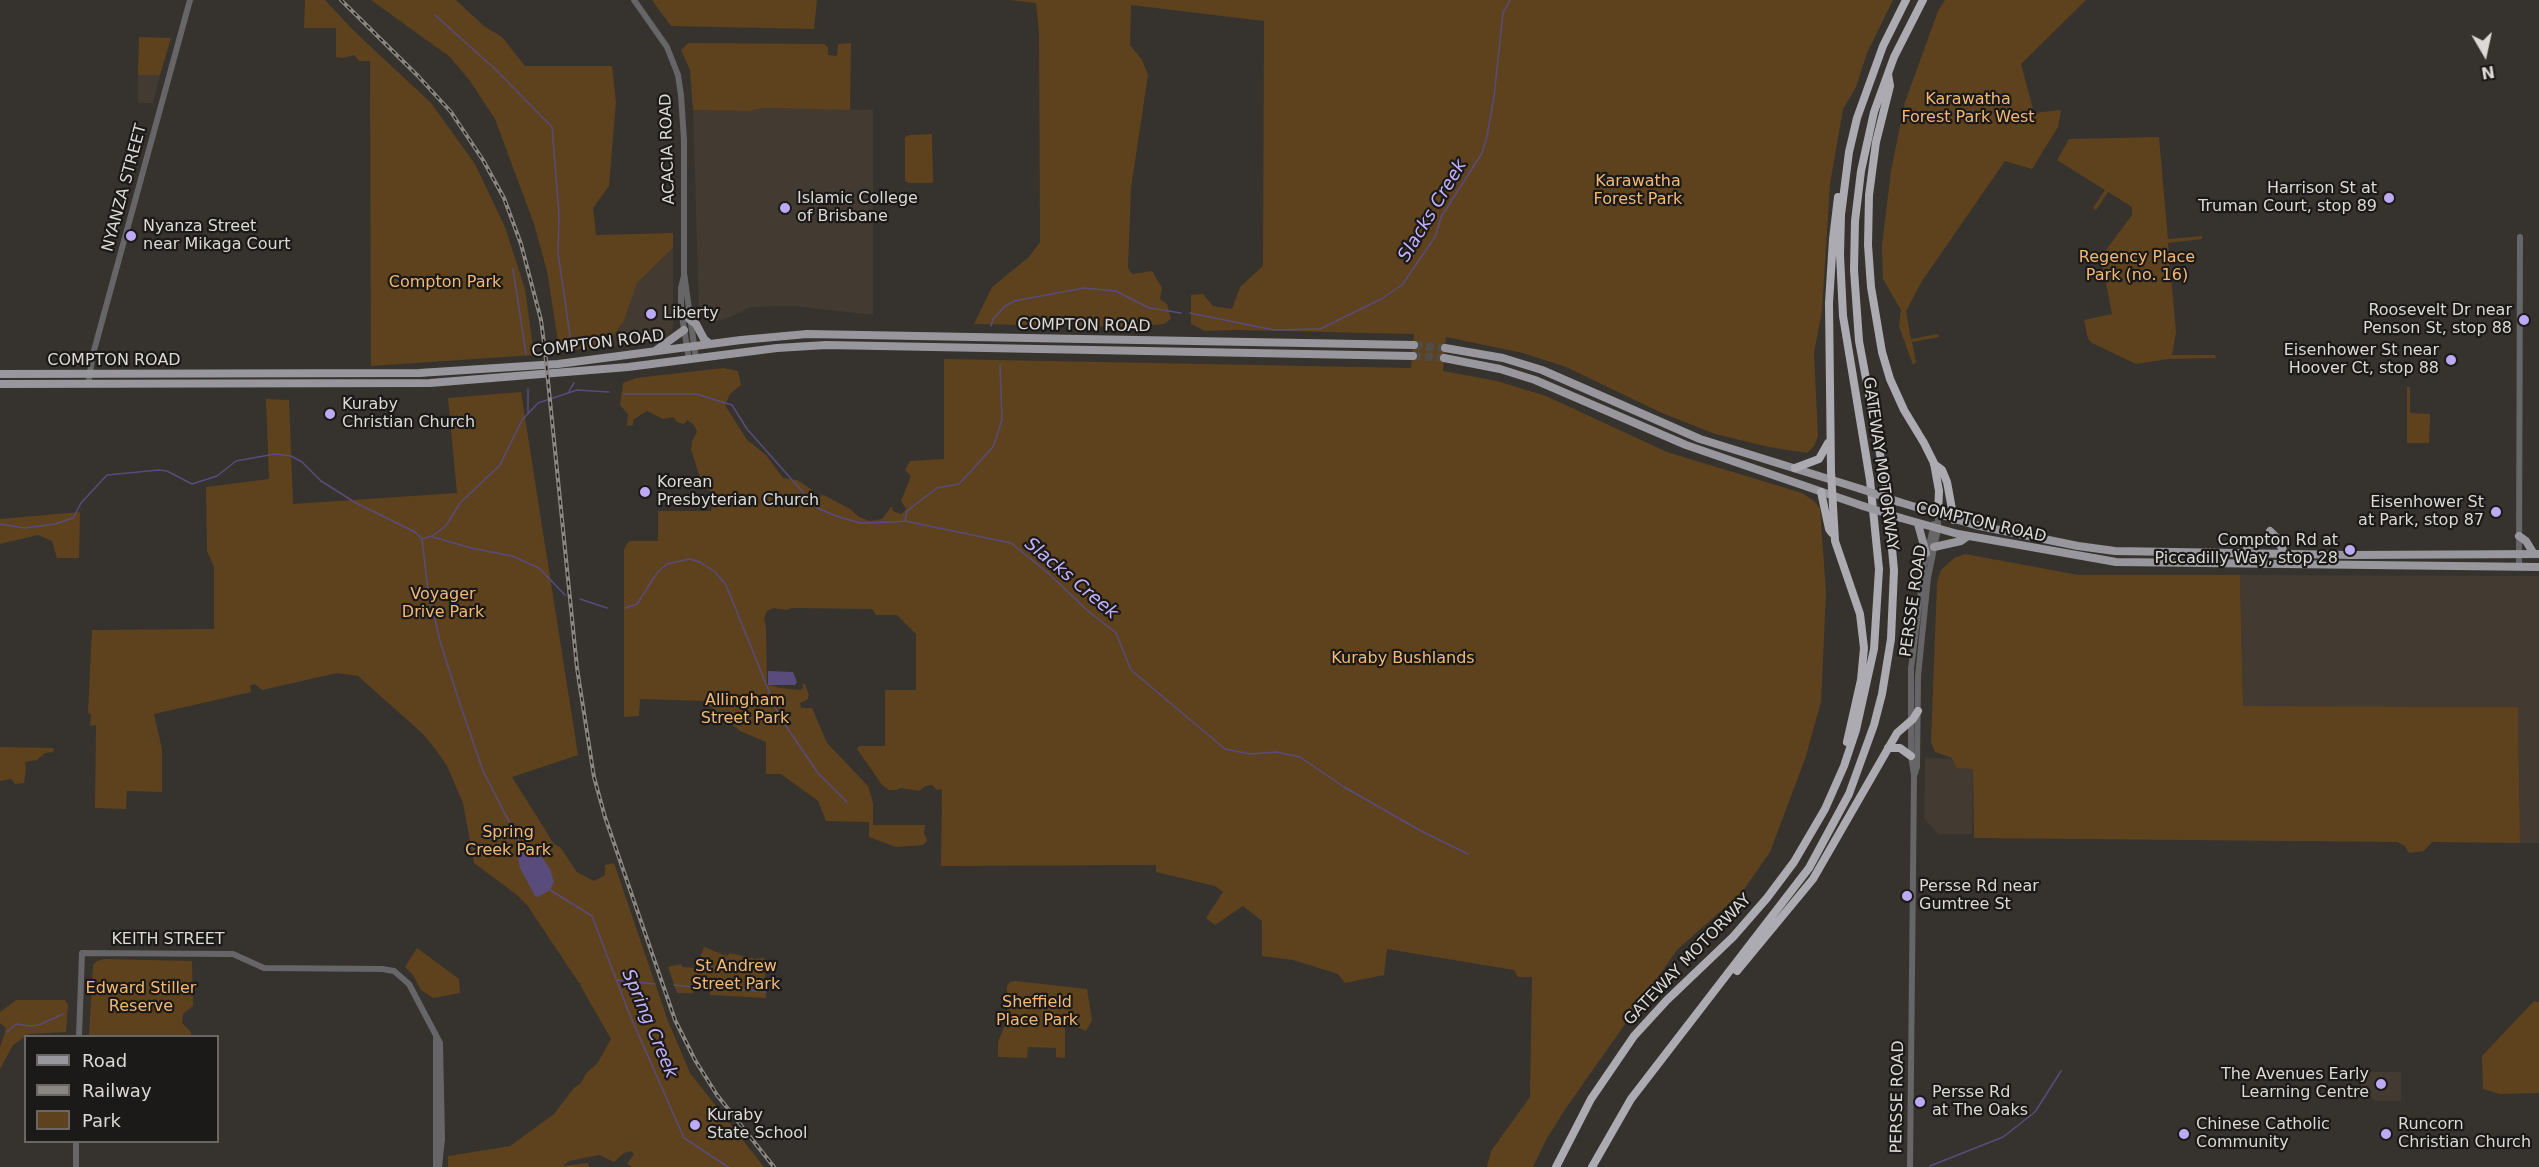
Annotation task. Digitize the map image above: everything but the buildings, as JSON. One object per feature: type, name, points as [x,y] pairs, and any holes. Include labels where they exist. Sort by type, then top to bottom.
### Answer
[{"type":"highway","name":"GATEWAY MOTORWAY","points":[[1556,1167],[1591,1099],[1629,1043],[1667,1000],[1733,937],[1785,875],[1816,826],[1844,766],[1861,715],[1869,682],[1879,586],[1875,519],[1847,348],[1841,295],[1841,215],[1849,152],[1857,117],[1875,65],[1906,0]]},
{"type":"highway","name":"GATEWAY MOTORWAY","points":[[1592,1167],[1631,1099],[1798,884],[1826,840],[1861,767],[1884,685],[1893,614],[1893,550],[1886,486],[1860,349],[1854,247],[1863,162],[1874,112],[1888,74],[1923,0]]},
{"type":"highway","points":[[1888,74],[1890,86],[1876,142],[1868,222],[1871,287],[1886,369],[1904,410],[1934,464],[1939,490],[1938,514]]},
{"type":"highway","points":[[1844,766],[1843,755],[1861,680],[1863,639],[1860,614],[1834,535],[1829,441],[1828,337],[1831,256],[1841,177],[1849,152]]},
{"type":"highway","points":[[1795,468],[1819,459],[1829,441]]},
{"type":"highway","points":[[1934,464],[1942,470],[1947,482],[1954,520]]},
{"type":"highway","points":[[1821,492],[1829,530],[1834,535]]},
{"type":"highway","points":[[1702,1008],[1716,996],[1813,879],[1888,748],[1900,729],[1911,721],[1918,711]]},
{"type":"highway","points":[[1888,748],[1900,748],[1911,756]]},
{"type":"main road","points":[[689,319],[696,324],[705,340],[710,344]]},
{"type":"main road","points":[[654,352],[684,330]]},
{"type":"main road","name":"COMPTON ROAD","points":[[0,374],[296,375],[438,372],[540,366],[768,337],[821,334],[1414,345]]},
{"type":"main road","name":"COMPTON ROAD","points":[[0,384],[363,385],[455,382],[693,359],[794,346],[826,345],[1413,356]]},
{"type":"main road","name":"COMPTON ROAD","points":[[1445,348],[1503,358],[1542,370],[1700,440],[1795,468],[1954,520],[2061,543],[2102,550],[2152,553],[2536,554]]},
{"type":"main road","name":"COMPTON ROAD","points":[[1444,358],[1500,369],[1535,380],[1669,439],[1918,524],[1968,536],[2116,562],[2539,567]]},
{"type":"main road","points":[[438,372],[445,376],[453,376],[455,382]]},
{"type":"main road","points":[[1918,524],[1926,553]]},
{"type":"main road","points":[[2270,531],[2284,552]]},
{"type":"main road","points":[[1934,547],[1961,541],[1968,536]]},
{"type":"main road","points":[[2519,536],[2536,554]]},
{"type":"main road","points":[[2245,552],[2249,546],[2264,540]]},
{"type":"street","name":"NYANZA STREET","points":[[88,384],[190,0]]},
{"type":"street","name":"ACACIA ROAD","points":[[634,0],[667,47],[678,75],[684,140],[684,273],[693,359]]},
{"type":"street","points":[[2519,567],[2520,237]]},
{"type":"street","name":"ACACIA ROAD","points":[[684,273],[680,296],[684,330],[691,347]]},
{"type":"street","name":"PERSSE ROAD","points":[[1914,776],[1917,767],[1918,669],[1938,514]]},
{"type":"street","name":"PERSSE ROAD","points":[[1910,1167],[1914,776],[1911,756],[1911,669],[1926,553],[1935,529]]},
{"type":"street","name":"KEITH STREET","points":[[79,1035],[82,953],[227,954],[264,969],[382,969],[394,971],[409,984],[436,1035],[438,1167]]},
{"type":"street","points":[[76,1143],[76,1167]]},
{"type":"shaded area","points":[[138,75],[160,75],[153,103],[138,103]]},
{"type":"shaded area","name":"Islamic College of Brisbane","points":[[755,108],[873,110],[873,315],[794,306],[751,307],[731,317],[711,323],[699,314],[693,110],[749,111]]},
{"type":"shaded area","points":[[673,248],[673,328],[667,338],[661,341],[604,348],[624,321],[637,283]]},
{"type":"shaded area","points":[[2240,575],[2539,576],[2539,843],[2520,843],[2518,707],[2243,706]]},
{"type":"shaded area","points":[[768,671],[793,672],[797,682],[795,685],[768,685]]},
{"type":"shaded area","points":[[1925,758],[1956,759],[1973,768],[1972,834],[1938,834],[1924,818]]},
{"type":"shaded area","points":[[520,843],[531,845],[538,851],[550,869],[554,882],[550,890],[538,897],[535,896],[520,868],[517,853]]},
{"type":"shaded area","name":"The Avenues Early Learning Centre","points":[[2361,1072],[2401,1072],[2401,1101],[2375,1101],[2369,1096],[2360,1096]]},
{"type":"green space","name":"Compton Park","points":[[305,0],[325,0],[354,31],[431,103],[475,164],[505,227],[525,289],[534,355],[371,366],[370,61],[359,61],[354,55],[336,57],[336,28],[304,28]]},
{"type":"green space","points":[[371,0],[456,0],[485,27],[502,37],[525,66],[612,66],[616,102],[609,186],[593,208],[596,235],[673,233],[673,248],[637,283],[624,321],[604,348],[563,350],[559,348],[547,271],[534,224],[495,119],[470,81],[450,57]]},
{"type":"green space","points":[[652,0],[817,0],[814,29],[671,26]]},
{"type":"green space","points":[[1009,0],[1893,0],[1867,53],[1856,87],[1843,109],[1830,184],[1822,311],[1814,353],[1818,436],[1814,446],[1807,453],[1769,447],[1715,434],[1662,413],[1566,367],[1523,353],[1446,337],[1443,371],[1497,381],[1546,396],[1667,452],[1802,493],[1814,501],[1820,509],[1826,592],[1821,702],[1805,759],[1770,852],[1742,892],[1677,950],[1564,1111],[1533,1167],[1487,1167],[1491,1151],[1530,1097],[1532,977],[1518,977],[1514,970],[1387,949],[1384,975],[1345,983],[1338,974],[1293,960],[1262,956],[1262,921],[1243,906],[1215,925],[1206,918],[1223,892],[1215,886],[1156,872],[1156,865],[941,866],[942,789],[937,790],[932,785],[925,786],[919,791],[901,788],[889,790],[882,785],[857,749],[859,746],[885,746],[885,690],[916,690],[916,634],[897,615],[876,615],[872,609],[792,608],[786,610],[773,608],[767,611],[764,618],[767,684],[800,690],[803,688],[803,683],[805,684],[809,695],[807,700],[800,703],[801,708],[812,708],[827,743],[868,786],[873,803],[873,825],[925,825],[924,833],[927,841],[923,845],[896,847],[869,837],[869,822],[826,821],[818,801],[781,774],[766,774],[766,742],[740,731],[704,701],[640,699],[639,716],[624,717],[624,550],[626,545],[630,541],[658,541],[658,511],[711,511],[714,497],[713,493],[703,486],[691,450],[692,441],[697,432],[694,425],[687,420],[684,424],[677,422],[673,417],[663,419],[647,411],[633,420],[633,425],[627,426],[628,414],[620,405],[623,383],[636,378],[723,368],[738,371],[741,385],[730,394],[725,405],[747,440],[766,455],[783,478],[797,480],[817,496],[824,495],[850,509],[859,517],[870,521],[882,519],[892,506],[893,511],[902,514],[906,509],[901,501],[911,476],[905,470],[910,461],[944,459],[944,359],[1411,368],[1414,334],[1205,331],[1191,324],[1191,295],[1203,294],[1213,306],[1232,309],[1240,287],[1263,266],[1264,21],[1131,5],[1130,45],[1142,60],[1148,75],[1131,188],[1128,268],[1132,274],[1152,271],[1162,288],[1160,299],[1167,304],[1171,319],[1164,324],[1129,327],[974,324],[992,287],[1029,257],[1040,242],[1039,32],[1036,3]]},
{"type":"green space","name":"Karawatha Forest Park West","points":[[1945,0],[2086,0],[2021,64],[2034,113],[2061,110],[2058,127],[2032,169],[2005,161],[1922,281],[1906,311],[1911,339],[1938,334],[1939,337],[1912,342],[1916,362],[1913,365],[1899,326],[1901,310],[1883,279],[1882,245],[1891,171],[1905,102],[1938,11]]},
{"type":"green space","points":[[139,37],[171,38],[160,75],[138,75]]},
{"type":"green space","points":[[688,43],[824,44],[828,47],[828,55],[837,56],[838,44],[851,43],[850,110],[763,108],[749,111],[693,110],[690,70],[681,50]]},
{"type":"green space","points":[[932,134],[933,183],[905,181],[905,137]]},
{"type":"green space","name":"Regency Place Park (no. 16)","points":[[2159,137],[2168,239],[2202,236],[2202,239],[2168,243],[2176,332],[2172,355],[2215,355],[2216,358],[2168,359],[2136,364],[2088,339],[2084,320],[2112,314],[2102,263],[2103,254],[2132,215],[2132,207],[2108,192],[2096,210],[2093,208],[2105,190],[2057,160],[2069,139]]},
{"type":"green space","points":[[2407,387],[2410,387],[2410,413],[2430,414],[2429,443],[2407,443]]},
{"type":"green space","name":"Voyager Drive Park","points":[[521,392],[578,755],[512,777],[554,844],[560,847],[577,872],[594,881],[605,875],[605,865],[614,863],[668,1021],[690,1073],[764,1167],[632,1167],[627,1164],[634,1154],[631,1151],[624,1153],[614,1162],[599,1155],[569,1161],[563,1166],[588,1163],[589,1167],[448,1167],[448,1156],[510,1146],[554,1114],[574,1088],[581,1083],[587,1072],[597,1064],[611,1039],[580,985],[581,983],[527,905],[474,863],[463,803],[447,766],[436,750],[423,734],[358,676],[337,673],[262,690],[255,684],[250,686],[251,692],[154,714],[162,749],[162,792],[127,791],[126,809],[95,808],[96,725],[90,726],[91,714],[88,713],[92,630],[214,629],[214,567],[207,551],[206,487],[269,479],[266,399],[289,400],[293,504],[457,493],[448,398]]},
{"type":"green space","points":[[80,512],[79,558],[57,558],[52,541],[38,535],[0,544],[0,519]]},
{"type":"green space","points":[[1965,554],[2079,575],[2240,575],[2243,706],[2518,707],[2520,843],[2432,842],[2424,851],[2409,853],[2405,846],[2397,842],[1974,838],[1973,769],[1956,768],[1952,758],[1935,752],[1931,742],[1937,582],[1941,570],[1954,558]]},
{"type":"green space","points":[[0,747],[54,748],[53,752],[45,753],[37,760],[25,762],[24,783],[15,784],[11,779],[0,781]]},
{"type":"green space","name":"St Andrew Street Park","points":[[704,947],[727,956],[730,953],[755,959],[765,958],[766,998],[710,995],[710,991],[693,989],[693,993],[677,993],[668,967],[681,964],[682,967],[696,968]]},
{"type":"green space","points":[[417,948],[459,979],[460,993],[433,998],[421,990],[413,975],[405,967]]},
{"type":"green space","name":"Edward Stiller Reserve","points":[[104,959],[192,961],[193,1006],[183,1014],[182,1023],[191,1035],[89,1035],[93,965]]},
{"type":"green space","name":"Sheffield Place Park","points":[[1010,982],[1087,989],[1092,1020],[1086,1031],[1065,1022],[1065,1058],[1056,1057],[1056,1048],[1028,1047],[1027,1058],[998,1057],[998,1042],[1007,1020],[1007,986]]},
{"type":"green space","points":[[16,1000],[65,1000],[68,1005],[66,1032],[24,1035],[24,1037],[13,1045],[0,1069],[0,1048],[6,1028],[0,1023],[0,1012]]},
{"type":"green space","points":[[2534,1001],[2539,1002],[2539,1093],[2500,1094],[2483,1089],[2482,1056]]},
{"type":"waterway","name":"Slacks Creek","points":[[1190,313],[1274,330],[1320,329],[1381,299],[1402,285],[1435,237],[1441,217],[1482,153],[1494,97],[1503,13],[1510,0]]},
{"type":"waterway","points":[[435,15],[495,69],[552,127],[559,214],[558,253],[572,349]]},
{"type":"waterway","points":[[513,269],[526,354]]},
{"type":"waterway","name":"Slacks Creek","points":[[991,326],[993,319],[1004,307],[1014,301],[1084,288],[1116,291],[1149,308],[1181,313]]},
{"type":"waterway","name":"Slacks Creek","points":[[624,394],[696,394],[732,405],[747,429],[817,508],[860,523],[905,521],[907,511],[937,488],[959,484],[993,447],[1002,420],[1000,365]]},
{"type":"waterway","points":[[569,391],[574,383]]},
{"type":"waterway","points":[[528,389],[528,414]]},
{"type":"waterway","name":"Slacks Creek","points":[[0,524],[25,528],[55,524],[73,518],[81,503],[107,475],[159,470],[167,471],[192,484],[217,476],[236,461],[275,454],[291,456],[302,462],[321,481],[356,503],[415,532],[422,539],[432,536],[446,526],[460,503],[500,465],[522,420],[538,403],[577,390],[609,392]]},
{"type":"waterway","name":"Slacks Creek","points":[[905,521],[1011,543],[1116,633],[1131,670],[1225,749],[1250,754],[1276,752],[1300,757],[1344,787],[1421,831],[1468,854]]},
{"type":"waterway","points":[[433,537],[471,548],[512,556],[539,568],[565,595]]},
{"type":"waterway","name":"Spring Creek","points":[[422,539],[428,590],[440,641],[458,698],[483,771],[520,843]]},
{"type":"waterway","points":[[625,608],[637,604],[657,573],[667,564],[689,559],[700,562],[715,572],[726,585],[779,716],[818,773],[847,802]]},
{"type":"waterway","points":[[580,599],[607,608]]},
{"type":"waterway","name":"Spring Creek","points":[[550,890],[592,916],[629,1013],[684,1138],[728,1167]]},
{"type":"waterway","points":[[618,980],[655,984]]},
{"type":"waterway","points":[[674,985],[766,992]]},
{"type":"waterway","points":[[7,1032],[16,1024],[39,1025],[63,1014]]},
{"type":"waterway","points":[[1930,1166],[2003,1137],[2035,1112],[2061,1071]]},
{"type":"tunnel","points":[[1414,345],[1445,348]]},
{"type":"tunnel","points":[[1413,356],[1444,358]]},
{"type":"railway","points":[[341,0],[451,112],[483,160],[504,198],[521,244],[541,320],[577,668],[594,777],[605,817],[675,1020],[695,1060],[717,1095],[774,1167]]},
{"type":"place","name":"Harrison St at Truman Court, stop 89","points":[[2389,198]]},
{"type":"place","name":"Islamic College of Brisbane","points":[[785,208]]},
{"type":"place","name":"Nyanza Street near Mikaga Court","points":[[131,236]]},
{"type":"place","name":"Liberty","points":[[651,314]]},
{"type":"place","name":"Roosevelt Dr near Penson St, stop 88","points":[[2524,320]]},
{"type":"place","name":"Eisenhower St near Hoover Ct, stop 88","points":[[2451,360]]},
{"type":"place","name":"Kuraby Christian Church","points":[[330,414]]},
{"type":"place","name":"Korean Presbyterian Church","points":[[645,492]]},
{"type":"place","name":"Eisenhower St at Park, stop 87","points":[[2496,512]]},
{"type":"place","name":"Compton Rd at Piccadilly Way, stop 28","points":[[2350,550]]},
{"type":"place","name":"Persse Rd near Gumtree St","points":[[1907,896]]},
{"type":"place","name":"The Avenues Early Learning Centre","points":[[2381,1084]]},
{"type":"place","name":"Persse Rd at The Oaks","points":[[1920,1102]]},
{"type":"place","name":"Kuraby State School","points":[[695,1125]]},
{"type":"place","name":"Chinese Catholic Community","points":[[2184,1134]]},
{"type":"place","name":"Runcorn Christian Church","points":[[2386,1134]]},
{"type":"park label","name":"Karawatha Forest Park","points":[[1638,191]]},
{"type":"park label","name":"Kuraby Bushlands","points":[[1403,659]]},
{"type":"park label","name":"Allingham Street Park","points":[[745,710]]},
{"type":"park label","name":"Spring Creek Park","points":[[508,842]]}]
